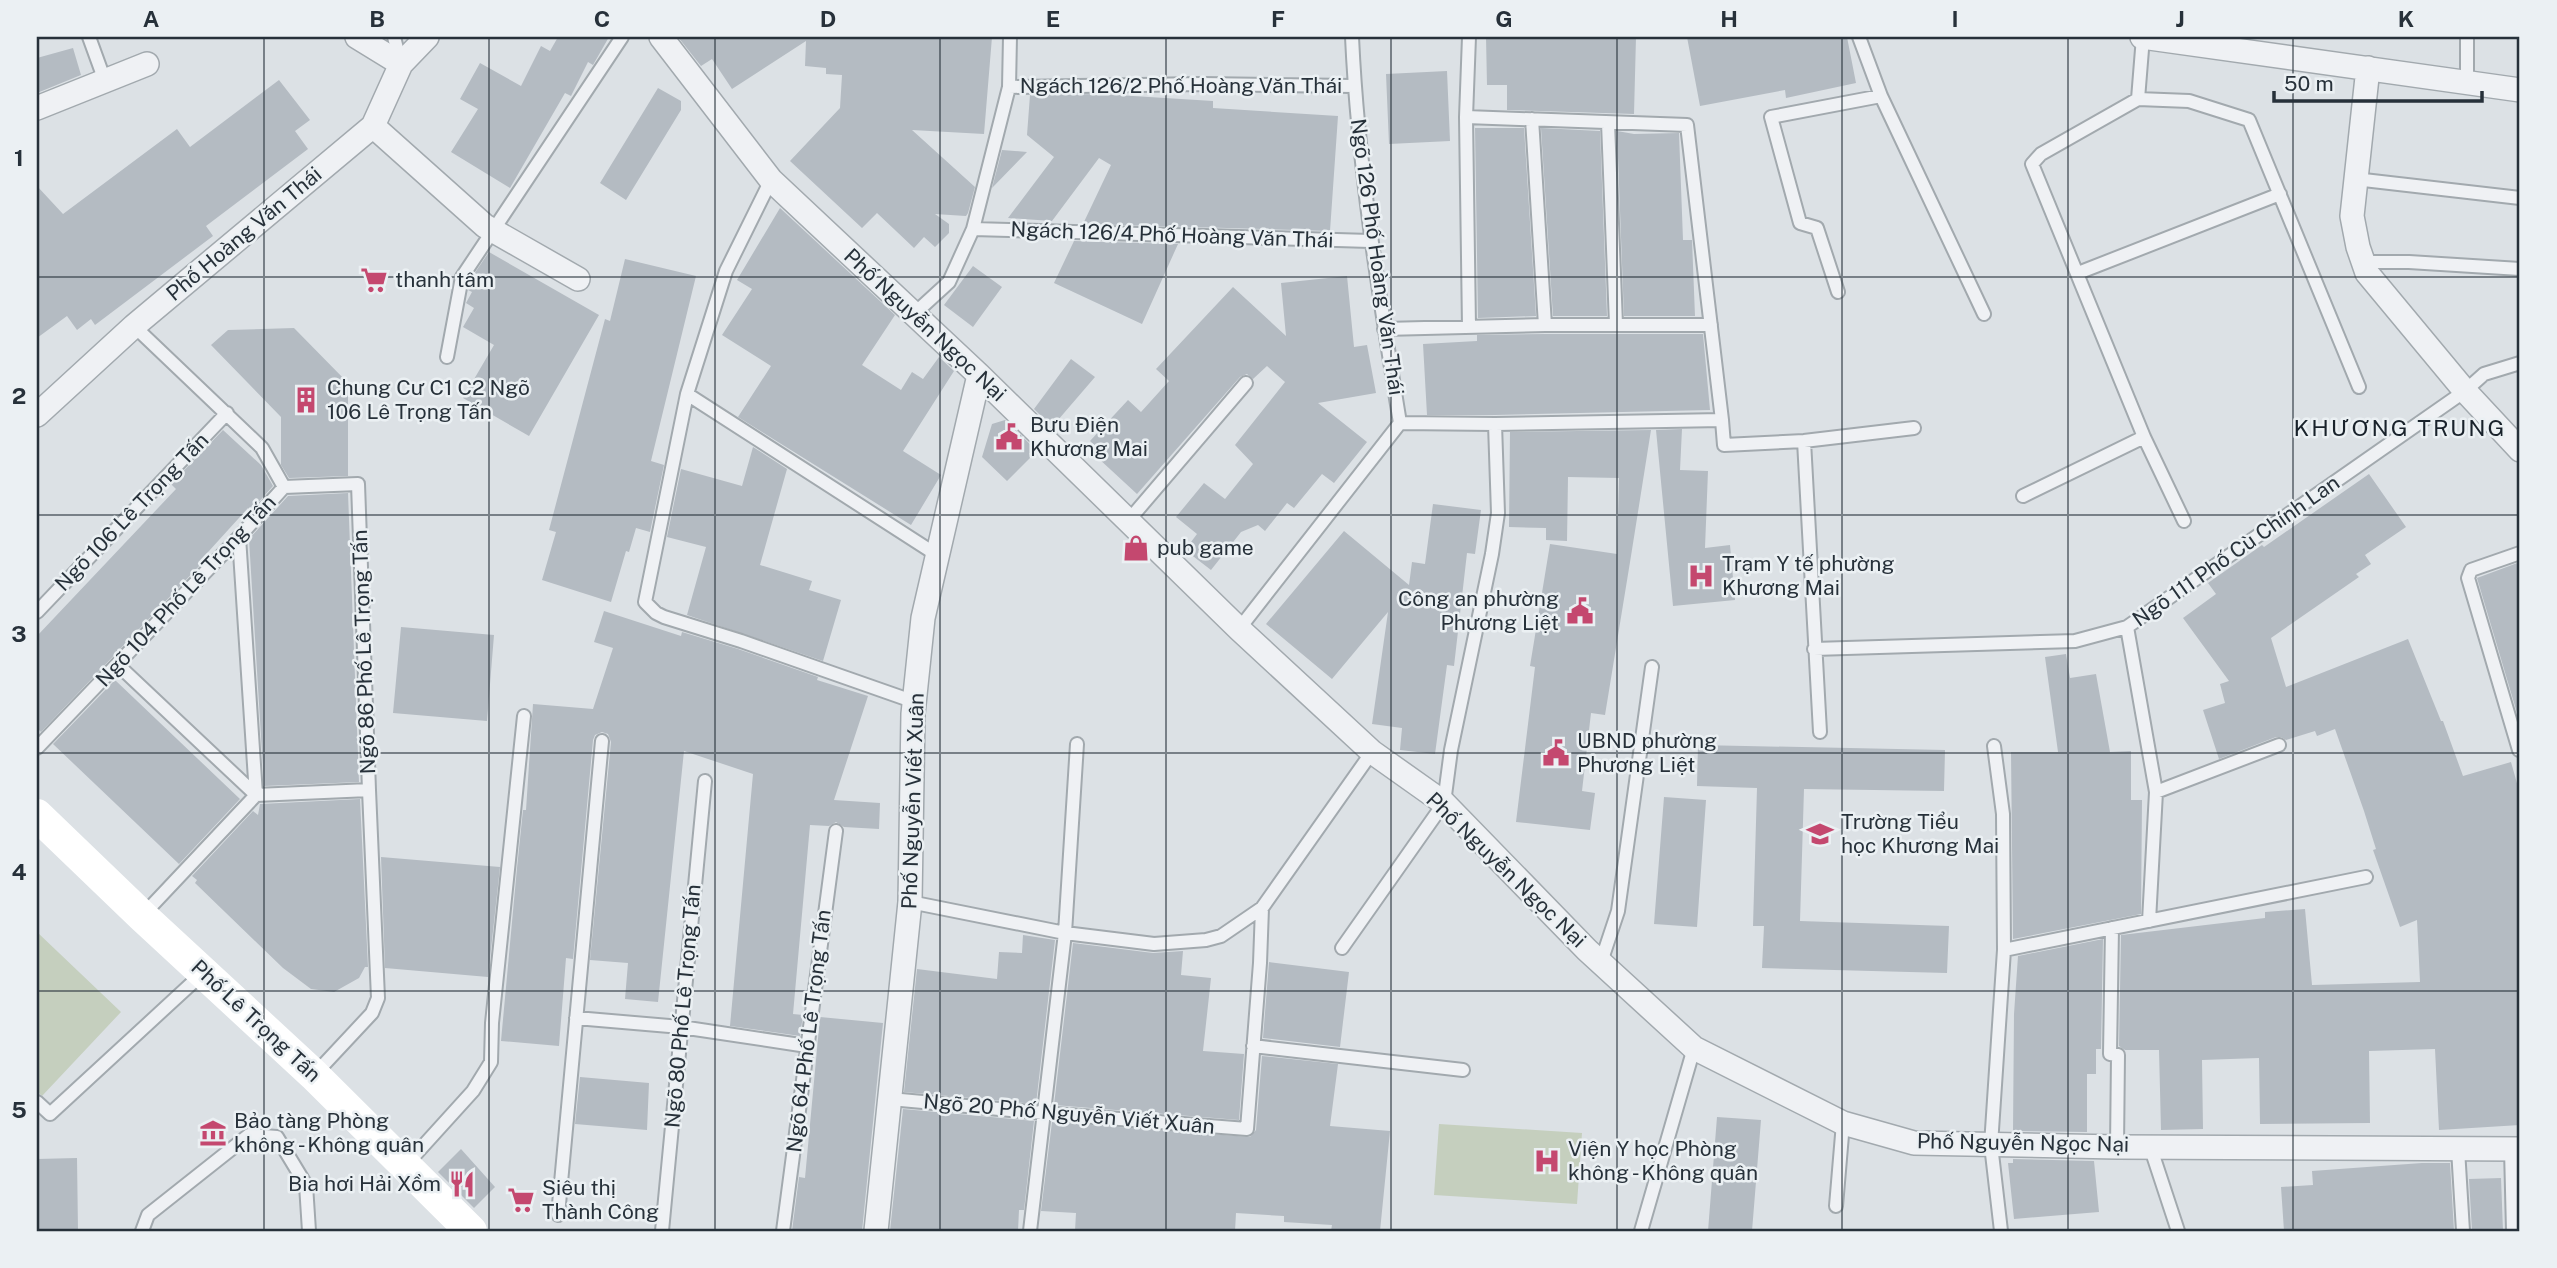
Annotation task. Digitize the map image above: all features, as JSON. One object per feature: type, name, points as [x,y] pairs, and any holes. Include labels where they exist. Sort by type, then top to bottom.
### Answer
[{"type":"main road","name":"Phố Lê Trọng Tấn","points":[[37,815],[314,1075],[469,1230]]},
{"type":"street","points":[[357,37],[401,64]]},
{"type":"street","name":"Phố Hoàng Văn Thái","points":[[37,415],[134,326],[373,127],[401,64],[427,37]]},
{"type":"street","name":"Phố Nguyễn Ngọc Nại","points":[[661,37],[771,180],[979,375],[1238,629],[1371,752],[1444,803],[1601,962],[1694,1048],[1843,1123],[1914,1143],[2515,1149]]},
{"type":"street","points":[[2143,37],[2520,89]]},
{"type":"street","points":[[37,108],[147,64]]},
{"type":"street","points":[[2368,68],[2352,216],[2367,273],[2465,391],[2520,450]]},
{"type":"street","points":[[373,127],[492,231],[578,279]]},
{"type":"street","name":"Phố Nguyễn Viết Xuân","points":[[876,1231],[910,902],[915,702],[923,618],[979,375]]},
{"type":"lane","points":[[89,37],[105,81]]},
{"type":"lane","points":[[394,37],[401,64]]},
{"type":"lane","points":[[447,357],[462,277],[622,37]]},
{"type":"lane","points":[[914,314],[949,282],[973,229],[1009,87],[1010,37]]},
{"type":"lane","name":"Ngõ 126 Phố Hoàng Văn Thái","points":[[1352,37],[1354,86],[1370,241],[1400,423],[1722,420]]},
{"type":"lane","points":[[1469,37],[1466,117],[1469,327]]},
{"type":"lane","points":[[1859,37],[1881,96],[1984,314]]},
{"type":"lane","points":[[2138,99],[2143,37]]},
{"type":"lane","points":[[2467,37],[2467,81]]},
{"type":"lane","name":"Ngách 126/2 Phố Hoàng Văn Thái","points":[[1009,87],[1201,84],[1354,86]]},
{"type":"lane","points":[[1838,292],[1817,228],[1800,223],[1771,117],[1881,96]]},
{"type":"lane","points":[[2185,521],[2144,437],[2032,164],[2041,154],[2138,99],[2189,101],[2249,120],[2359,387]]},
{"type":"lane","points":[[1466,117],[1687,125],[1724,445],[1804,441],[1914,428]]},
{"type":"lane","points":[[1532,119],[1545,325]]},
{"type":"lane","points":[[1608,123],[1616,324]]},
{"type":"lane","points":[[2355,179],[2520,198]]},
{"type":"lane","points":[[771,180],[726,271],[687,394],[645,602],[656,614],[664,617],[915,702]]},
{"type":"lane","points":[[2078,273],[2280,194]]},
{"type":"lane","name":"Ngách 126/4 Phố Hoàng Văn Thái","points":[[973,229],[1370,241]]},
{"type":"lane","points":[[2364,262],[2520,269]]},
{"type":"lane","points":[[1384,329],[1616,324],[1711,325]]},
{"type":"lane","points":[[134,326],[262,448],[284,487]]},
{"type":"lane","name":"Ngõ 111 Phố Cù Chính Lan","points":[[1814,649],[2075,641],[2127,627],[2465,391],[2484,374],[2520,363]]},
{"type":"lane","points":[[1129,520],[1246,383]]},
{"type":"lane","points":[[687,394],[937,555]]},
{"type":"lane","name":"Ngõ 106 Lê Trọng Tấn","points":[[37,612],[227,413]]},
{"type":"lane","points":[[1238,629],[1400,423]]},
{"type":"lane","points":[[1342,948],[1444,803],[1451,750],[1498,513],[1495,424]]},
{"type":"lane","points":[[2023,496],[2144,437]]},
{"type":"lane","points":[[1804,441],[1820,732]]},
{"type":"lane","name":"Ngõ 104 Phố Lê Trọng Tấn","points":[[37,748],[284,487],[358,484]]},
{"type":"lane","name":"Ngõ 86 Phố Lê Trọng Tấn","points":[[256,795],[369,790],[358,484]]},
{"type":"lane","points":[[142,916],[256,795],[239,537]]},
{"type":"lane","points":[[2519,750],[2468,578],[2471,569],[2520,553]]},
{"type":"lane","points":[[2127,627],[2156,792],[2149,921]]},
{"type":"lane","points":[[118,665],[256,795]]},
{"type":"lane","points":[[1601,962],[1618,911],[1652,667]]},
{"type":"lane","points":[[405,1166],[473,1091],[491,1062],[492,1023],[524,716]]},
{"type":"lane","points":[[558,1215],[602,741]]},
{"type":"lane","points":[[1030,1231],[1065,933],[1077,744]]},
{"type":"lane","points":[[2156,792],[2279,745]]},
{"type":"lane","points":[[1994,746],[2003,814],[2004,950],[1991,1145],[2001,1231]]},
{"type":"lane","points":[[910,902],[1065,933],[1154,944],[1206,940],[1221,936],[1262,908],[1371,752]]},
{"type":"lane","name":"Ngõ 80 Phố Lê Trọng Tấn","points":[[662,1231],[705,780]]},
{"type":"lane","points":[[314,1075],[372,1013],[378,998],[369,790]]},
{"type":"lane","name":"Ngõ 64 Phố Lê Trọng Tấn","points":[[783,1231],[836,831]]},
{"type":"lane","points":[[2004,950],[2366,877]]},
{"type":"lane","points":[[1262,908],[1261,963],[1254,1046],[1463,1070]]},
{"type":"lane","points":[[2112,928],[2110,1054],[2118,1055],[2117,1147]]},
{"type":"lane","points":[[37,1102],[50,1114],[203,973]]},
{"type":"lane","points":[[576,1018],[681,1027],[807,1046]]},
{"type":"lane","name":"Ngõ 20 Phố Nguyễn Viết Xuân","points":[[890,1099],[1043,1114],[1247,1129],[1254,1046]]},
{"type":"lane","points":[[1642,1231],[1694,1048]]},
{"type":"lane","points":[[1836,1206],[1843,1123]]},
{"type":"lane","points":[[142,1231],[148,1215],[249,1135],[278,1137],[306,1185],[309,1231]]},
{"type":"lane","points":[[2150,1146],[2178,1231]]},
{"type":"lane","points":[[2458,1149],[2463,1231]]},
{"type":"lane","points":[[2513,1231],[2515,1149]]},
{"type":"green space","points":[[37,932],[121,1012],[42,1096],[37,1091]]},
{"type":"green space","points":[[1439,1124],[1582,1133],[1577,1204],[1434,1195]]},
{"type":"building","points":[[558,37],[609,37],[593,65],[588,62],[571,96],[565,93],[510,188],[451,152],[478,109],[460,99],[480,63],[521,86],[541,46],[550,51]]},
{"type":"building","points":[[678,37],[992,37],[984,134],[912,130],[975,187],[968,213],[966,216],[935,214],[949,224],[949,233],[935,247],[924,237],[914,248],[877,213],[862,228],[790,161],[840,108],[842,75],[826,74],[826,68],[805,66],[806,41],[732,89],[712,59],[701,66]]},
{"type":"building","points":[[1486,37],[1636,37],[1634,114],[1507,110],[1507,85],[1487,85]]},
{"type":"building","points":[[1687,37],[1847,37],[1856,83],[1786,98],[1785,90],[1700,106]]},
{"type":"building","points":[[73,48],[81,75],[37,93],[37,58]]},
{"type":"building","points":[[1447,71],[1450,141],[1389,144],[1386,74]]},
{"type":"building","points":[[279,80],[310,120],[295,131],[308,149],[206,226],[213,236],[95,325],[91,319],[77,330],[67,316],[37,338],[37,186],[63,214],[177,129],[190,147]]},
{"type":"building","points":[[658,88],[681,101],[681,110],[626,200],[600,183]]},
{"type":"building","points":[[1101,94],[1213,101],[1213,108],[1338,116],[1330,231],[1083,224],[1111,165],[1099,158],[1052,221],[1008,218],[1054,157],[1027,135],[1030,95]]},
{"type":"building","points":[[1475,128],[1524,128],[1536,316],[1478,318]]},
{"type":"building","points":[[1541,128],[1600,131],[1607,316],[1553,316]]},
{"type":"building","points":[[1617,131],[1634,134],[1679,133],[1683,240],[1692,240],[1695,316],[1624,316]]},
{"type":"building","points":[[1002,150],[1027,152],[992,188]]},
{"type":"building","points":[[780,208],[895,315],[862,365],[901,390],[912,372],[923,379],[939,357],[954,371],[903,451],[941,475],[911,525],[738,417],[771,366],[722,335],[752,289],[737,280]]},
{"type":"building","points":[[1074,241],[1178,244],[1142,324],[1054,283]]},
{"type":"building","points":[[489,252],[599,315],[529,436],[463,398],[494,345],[463,327],[474,308],[466,303],[472,292],[468,290],[470,280]]},
{"type":"building","points":[[625,259],[696,276],[651,461],[664,465],[650,532],[636,528],[629,552],[626,551],[611,602],[542,580],[556,532],[549,530],[605,319],[610,321]]},
{"type":"building","points":[[973,266],[1002,287],[973,327],[944,305]]},
{"type":"building","points":[[1347,276],[1354,347],[1367,345],[1376,393],[1318,403],[1367,442],[1334,483],[1322,474],[1294,508],[1287,503],[1265,531],[1258,525],[1241,532],[1211,570],[1185,550],[1197,534],[1176,517],[1204,483],[1225,499],[1253,464],[1235,445],[1285,382],[1267,366],[1253,379],[1247,374],[1240,377],[1137,494],[1098,458],[1102,452],[1090,441],[1128,400],[1141,412],[1169,381],[1156,369],[1233,287],[1286,336],[1281,283]]},
{"type":"building","name":"Chung Cư C1 C2 Ngõ 106 Lê Trọng Tấn","points":[[294,328],[348,383],[348,476],[289,478],[281,465],[281,417],[211,345],[228,330]]},
{"type":"building","points":[[1703,334],[1710,410],[1427,415],[1423,344],[1477,341],[1477,335]]},
{"type":"building","points":[[1071,359],[1095,377],[1052,427],[1034,409]]},
{"type":"building","points":[[1005,420],[1034,448],[1029,454],[1032,456],[1007,481],[982,457],[992,424]]},
{"type":"building","points":[[1682,429],[1680,470],[1708,471],[1705,548],[1730,545],[1735,600],[1673,606],[1656,430]]},
{"type":"building","points":[[223,430],[261,465],[273,486],[248,514],[248,508],[199,562],[201,564],[41,732],[37,728],[37,636],[176,489],[171,484]]},
{"type":"building","points":[[1651,430],[1605,715],[1591,713],[1582,791],[1595,793],[1590,830],[1516,822],[1535,667],[1530,666],[1550,544],[1617,554],[1619,478],[1568,477],[1567,541],[1546,540],[1546,528],[1509,527],[1510,432]]},
{"type":"building","points":[[753,447],[787,469],[760,565],[812,581],[809,590],[841,600],[823,661],[687,615],[706,547],[667,537],[681,469],[742,486]]},
{"type":"building","points":[[2369,474],[2406,527],[2365,555],[2371,564],[2356,574],[2359,577],[2271,638],[2286,687],[2408,639],[2463,776],[2511,762],[2520,794],[2520,1125],[2439,1130],[2435,1049],[2369,1051],[2370,1123],[2260,1124],[2259,1058],[2202,1060],[2203,1129],[2161,1130],[2159,1050],[2125,1050],[2119,1046],[2121,935],[2265,918],[2265,912],[2305,909],[2312,985],[2420,982],[2417,920],[2400,927],[2335,729],[2317,736],[2315,731],[2286,740],[2276,737],[2219,759],[2203,710],[2225,703],[2220,684],[2229,681],[2183,618],[2216,594],[2208,583]]},
{"type":"building","points":[[348,493],[359,782],[264,786],[249,539],[288,496]]},
{"type":"building","points":[[1433,504],[1481,510],[1475,554],[1467,553],[1454,666],[1447,665],[1435,754],[1400,750],[1402,728],[1372,724],[1388,612],[1332,679],[1266,624],[1344,531],[1409,585],[1412,562],[1425,564]]},
{"type":"building","points":[[2520,562],[2520,723],[2477,578]]},
{"type":"building","points":[[604,611],[681,636],[682,632],[738,649],[818,677],[817,680],[868,696],[834,800],[880,803],[879,829],[844,827],[836,822],[829,826],[810,825],[793,1014],[803,1015],[800,1036],[730,1026],[753,774],[684,751],[658,1002],[625,999],[628,963],[590,960],[611,742],[608,734],[602,732],[595,735],[593,740],[573,959],[566,958],[559,1046],[501,1041],[523,810],[526,810],[533,704],[593,709],[613,648],[594,642]]},
{"type":"building","points":[[401,627],[494,635],[487,721],[393,713]]},
{"type":"building","points":[[2066,654],[2070,678],[2096,674],[2110,752],[2131,751],[2131,800],[2142,800],[2141,914],[2013,939],[2011,752],[2058,752],[2045,657]]},
{"type":"building","points":[[115,680],[240,799],[179,864],[53,744]]},
{"type":"building","points":[[1698,745],[1945,750],[1944,791],[1804,789],[1800,921],[1949,926],[1947,973],[1762,968],[1764,926],[1753,926],[1757,788],[1697,786]]},
{"type":"building","points":[[1664,797],[1706,800],[1697,927],[1654,924]]},
{"type":"building","points":[[360,799],[368,967],[365,967],[359,978],[334,992],[311,989],[283,968],[195,883],[197,880],[192,876],[253,811],[258,815],[260,804]]},
{"type":"building","points":[[381,857],[500,867],[488,977],[385,968]]},
{"type":"building","points":[[1023,935],[1055,940],[1036,1104],[904,1092],[917,969],[997,979],[999,952],[1022,953]]},
{"type":"building","points":[[2103,939],[2101,1049],[2096,1049],[2096,1074],[2087,1074],[2087,1132],[2013,1131],[2014,1014],[2018,956]]},
{"type":"building","points":[[1073,943],[1153,953],[1183,951],[1181,975],[1211,978],[1203,1051],[1244,1054],[1239,1120],[1054,1105]]},
{"type":"building","points":[[1269,962],[1349,972],[1340,1047],[1263,1038]]},
{"type":"building","points":[[820,1017],[883,1023],[862,1231],[792,1231],[799,1177],[805,1178]]},
{"type":"building","points":[[1262,1056],[1338,1064],[1330,1126],[1390,1131],[1380,1231],[1331,1231],[1332,1225],[1284,1222],[1284,1216],[1236,1213],[1235,1231],[1075,1231],[1076,1213],[1041,1211],[1052,1122],[1250,1137],[1256,1130]]},
{"type":"building","points":[[580,1077],[649,1083],[647,1130],[575,1124]]},
{"type":"building","points":[[903,1109],[1034,1121],[1024,1210],[1019,1210],[1018,1231],[890,1231]]},
{"type":"building","points":[[1717,1117],[1761,1120],[1752,1231],[1708,1231]]},
{"type":"building","name":"Bia hơi Hải Xồm","points":[[461,1149],[495,1187],[474,1208],[438,1172]]},
{"type":"building","points":[[77,1158],[78,1231],[37,1231],[37,1159]]},
{"type":"building","points":[[2013,1159],[2094,1161],[2099,1212],[2014,1219],[2008,1163],[2013,1163]]},
{"type":"building","points":[[2450,1163],[2454,1231],[2284,1231],[2281,1187],[2313,1185],[2312,1171]]},
{"type":"building","points":[[2501,1178],[2503,1231],[2472,1231],[2469,1179]]},
{"type":"place","name":"thanh tâm","points":[[374,280]]},
{"type":"place","name":"Chung Cư C1 C2 Ngõ 106 Lê Trọng Tấn","points":[[306,400]]},
{"type":"place","name":"Bưu Điện Khương Mai","points":[[1009,437]]},
{"type":"place","name":"pub game","points":[[1136,548]]},
{"type":"place","name":"Trạm Y tế phường Khương Mai","points":[[1701,576]]},
{"type":"place","name":"Công an phường Phương Liệt","points":[[1580,611]]},
{"type":"place","name":"UBND phường Phương Liệt","points":[[1556,753]]},
{"type":"place","name":"Trường Tiểu học Khương Mai","points":[[1820,834]]},
{"type":"place","name":"Bảo tàng Phòng không - Không quân","points":[[213,1133]]},
{"type":"place","name":"Viện Y học Phòng không - Không quân","points":[[1547,1161]]},
{"type":"place","name":"Bia hơi Hải Xồm","points":[[462,1184]]},
{"type":"place","name":"Siêu thị Thành Công","points":[[521,1200]]},
{"type":"district","name":"KHƯƠNG TRUNG","points":[[2400,428]]}]
